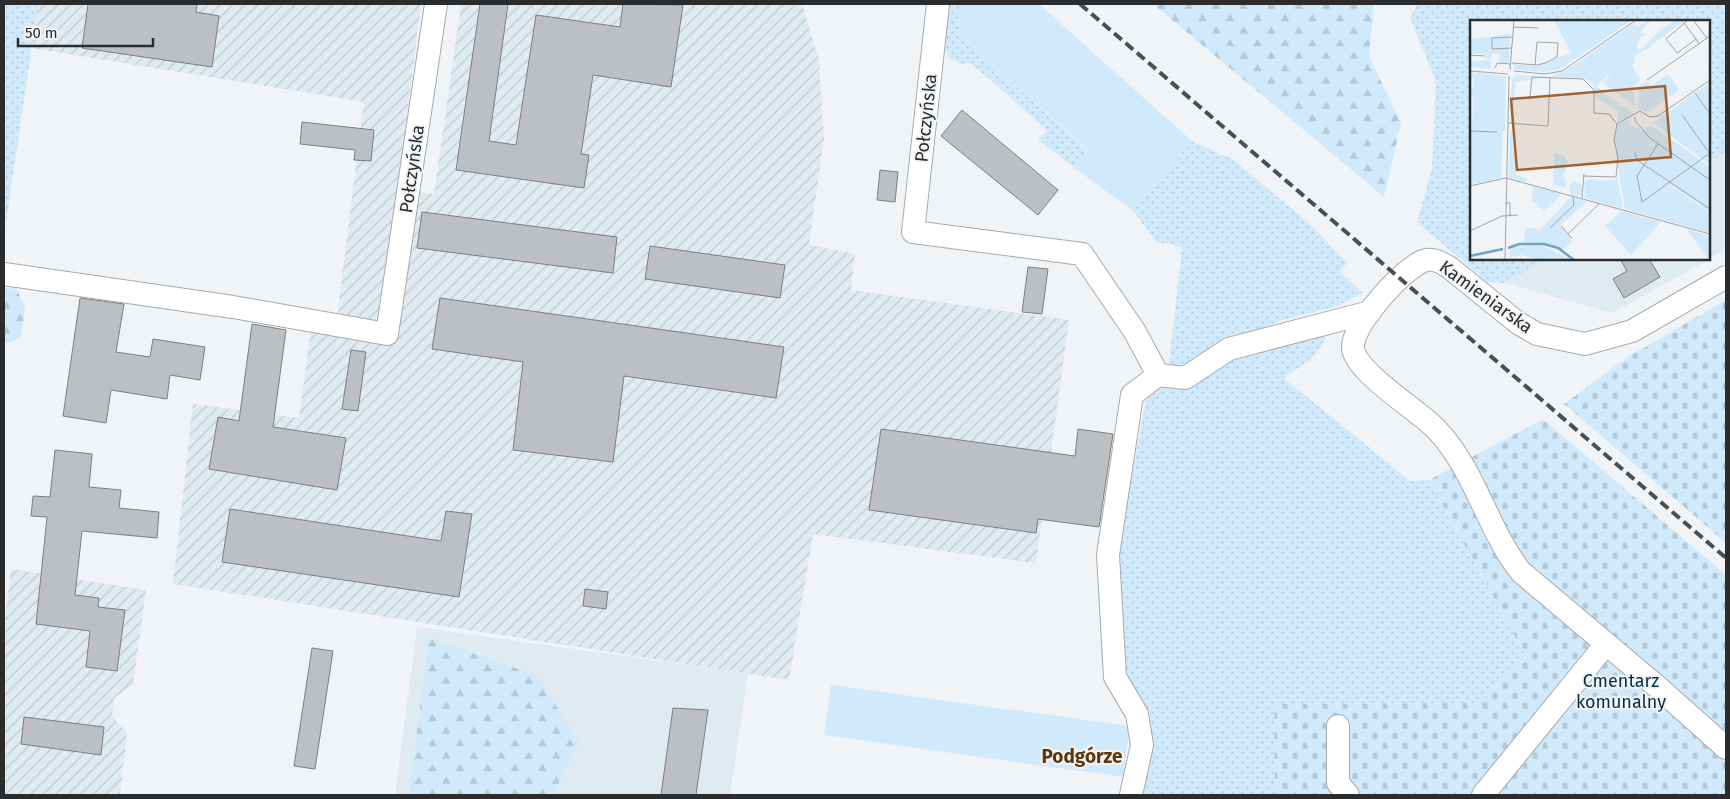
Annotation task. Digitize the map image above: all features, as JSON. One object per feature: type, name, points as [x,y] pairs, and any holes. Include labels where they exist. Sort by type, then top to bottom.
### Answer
[{"type":"street","name":"Połczyńska","points":[[4,274],[233,307],[387,334],[436,4]]},
{"type":"street","name":"Połczyńska","points":[[938,4],[913,232],[1082,254],[1135,332],[1158,375]]},
{"type":"street","name":"Kamieniarska","points":[[1370,312],[1400,278],[1422,260],[1428,259],[1439,261],[1450,268],[1518,323],[1537,334],[1585,344],[1632,331],[1726,277]]},
{"type":"street","points":[[1131,795],[1132,782],[1142,745],[1137,714],[1115,677],[1108,555],[1132,394],[1158,375],[1185,378],[1228,349],[1370,312]]},
{"type":"street","points":[[1370,312],[1357,333],[1353,348],[1361,366],[1436,430],[1465,472],[1506,554],[1520,572],[1726,748]]},
{"type":"street","points":[[1483,795],[1606,644]]},
{"type":"street","points":[[1338,726],[1338,783],[1348,795]]},
{"type":"shaded area","points":[[38,4],[421,4],[398,189],[434,194],[461,4],[802,4],[819,60],[824,138],[809,245],[855,254],[851,290],[1069,320],[1036,563],[813,534],[789,680],[173,584],[193,404],[299,418],[311,328],[335,333],[364,102],[32,48]]},
{"type":"shaded area","points":[[1726,152],[1726,249],[1710,258],[1710,161]]},
{"type":"shaded area","points":[[1543,260],[1707,260],[1612,313],[1505,283]]},
{"type":"shaded area","points":[[11,569],[146,590],[133,685],[114,698],[112,716],[127,733],[120,795],[4,795],[4,629]]},
{"type":"shaded area","points":[[417,627],[748,673],[730,795],[395,795]]},
{"type":"green space","points":[[4,4],[38,4],[4,236]]},
{"type":"green space","points":[[947,4],[959,4],[960,35],[1088,151],[1073,167],[1038,139],[1047,130],[971,63],[961,64],[948,57],[943,44]]},
{"type":"green space","points":[[959,4],[1039,4],[1192,141],[1132,210],[1073,167],[1088,150],[960,35]]},
{"type":"green space","points":[[1153,4],[1374,4],[1369,56],[1401,123],[1384,197]]},
{"type":"green space","points":[[1417,4],[1726,4],[1726,152],[1710,161],[1710,20],[1470,20],[1470,260],[1543,260],[1505,283],[1487,282],[1417,222],[1432,168],[1436,81],[1410,18]]},
{"type":"green space","points":[[1192,141],[1234,160],[1311,225],[1347,263],[1340,272],[1363,293],[1335,307],[1282,320],[1217,348],[1188,367],[1169,365],[1182,247],[1157,242],[1132,210]]},
{"type":"green space","points":[[4,287],[17,289],[25,308],[21,336],[9,343],[4,342]]},
{"type":"green space","points":[[1726,300],[1726,543],[1564,404],[1628,357]]},
{"type":"green space","points":[[1323,335],[1326,338],[1314,357],[1284,378],[1410,481],[1429,480],[1524,653],[1483,703],[1274,704],[1275,795],[1139,795],[1125,685],[1115,564],[1146,400],[1160,388],[1189,387],[1231,356]]},
{"type":"green space","name":"Cmentarz komunalny","points":[[1543,419],[1726,575],[1726,795],[1275,795],[1274,704],[1483,703],[1524,653],[1429,480]]},
{"type":"green space","points":[[429,638],[536,675],[580,742],[553,795],[409,795]]},
{"type":"green space","points":[[831,685],[1130,726],[1123,777],[824,735]]},
{"type":"building","points":[[88,4],[197,4],[196,12],[219,16],[212,67],[82,48]]},
{"type":"building","points":[[480,4],[508,4],[489,141],[516,145],[536,15],[620,27],[623,4],[683,5],[671,87],[593,75],[581,154],[589,155],[584,188],[456,170]]},
{"type":"building","points":[[962,110],[1058,190],[1038,215],[941,136]]},
{"type":"building","points":[[302,122],[374,130],[371,161],[354,160],[355,150],[300,144]]},
{"type":"building","points":[[880,170],[898,172],[895,202],[877,200]]},
{"type":"building","points":[[422,212],[617,237],[613,273],[417,248]]},
{"type":"building","points":[[650,246],[785,265],[780,298],[645,279]]},
{"type":"building","points":[[1621,260],[1650,260],[1660,277],[1624,298],[1613,279],[1627,271]]},
{"type":"building","points":[[1028,267],[1048,269],[1042,314],[1022,312]]},
{"type":"building","points":[[80,298],[124,304],[116,352],[150,357],[153,339],[205,347],[200,380],[170,375],[167,399],[111,390],[106,423],[63,416]]},
{"type":"building","points":[[440,298],[784,347],[776,398],[624,376],[613,462],[513,450],[523,362],[432,349]]},
{"type":"building","points":[[252,324],[286,330],[273,427],[346,438],[337,490],[209,469],[218,417],[239,421]]},
{"type":"building","points":[[351,350],[366,352],[358,411],[342,409]]},
{"type":"building","points":[[881,429],[1075,456],[1078,429],[1113,434],[1099,527],[1038,519],[1036,533],[869,510]]},
{"type":"building","points":[[55,450],[92,454],[89,487],[121,490],[119,508],[159,512],[157,538],[82,531],[75,595],[99,598],[98,607],[125,610],[117,671],[86,667],[90,631],[36,624],[47,517],[31,516],[33,496],[50,497]]},
{"type":"building","points":[[230,509],[441,541],[446,511],[472,514],[459,597],[222,562]]},
{"type":"building","points":[[585,589],[608,592],[606,609],[583,606]]},
{"type":"building","points":[[312,648],[333,651],[315,769],[294,766]]},
{"type":"building","points":[[673,708],[708,710],[696,795],[661,795]]},
{"type":"building","points":[[24,717],[104,727],[101,755],[21,744]]},
{"type":"railway","points":[[1080,4],[1726,558]]},
{"type":"district","name":"Podgórze","points":[[1082,756]]}]
